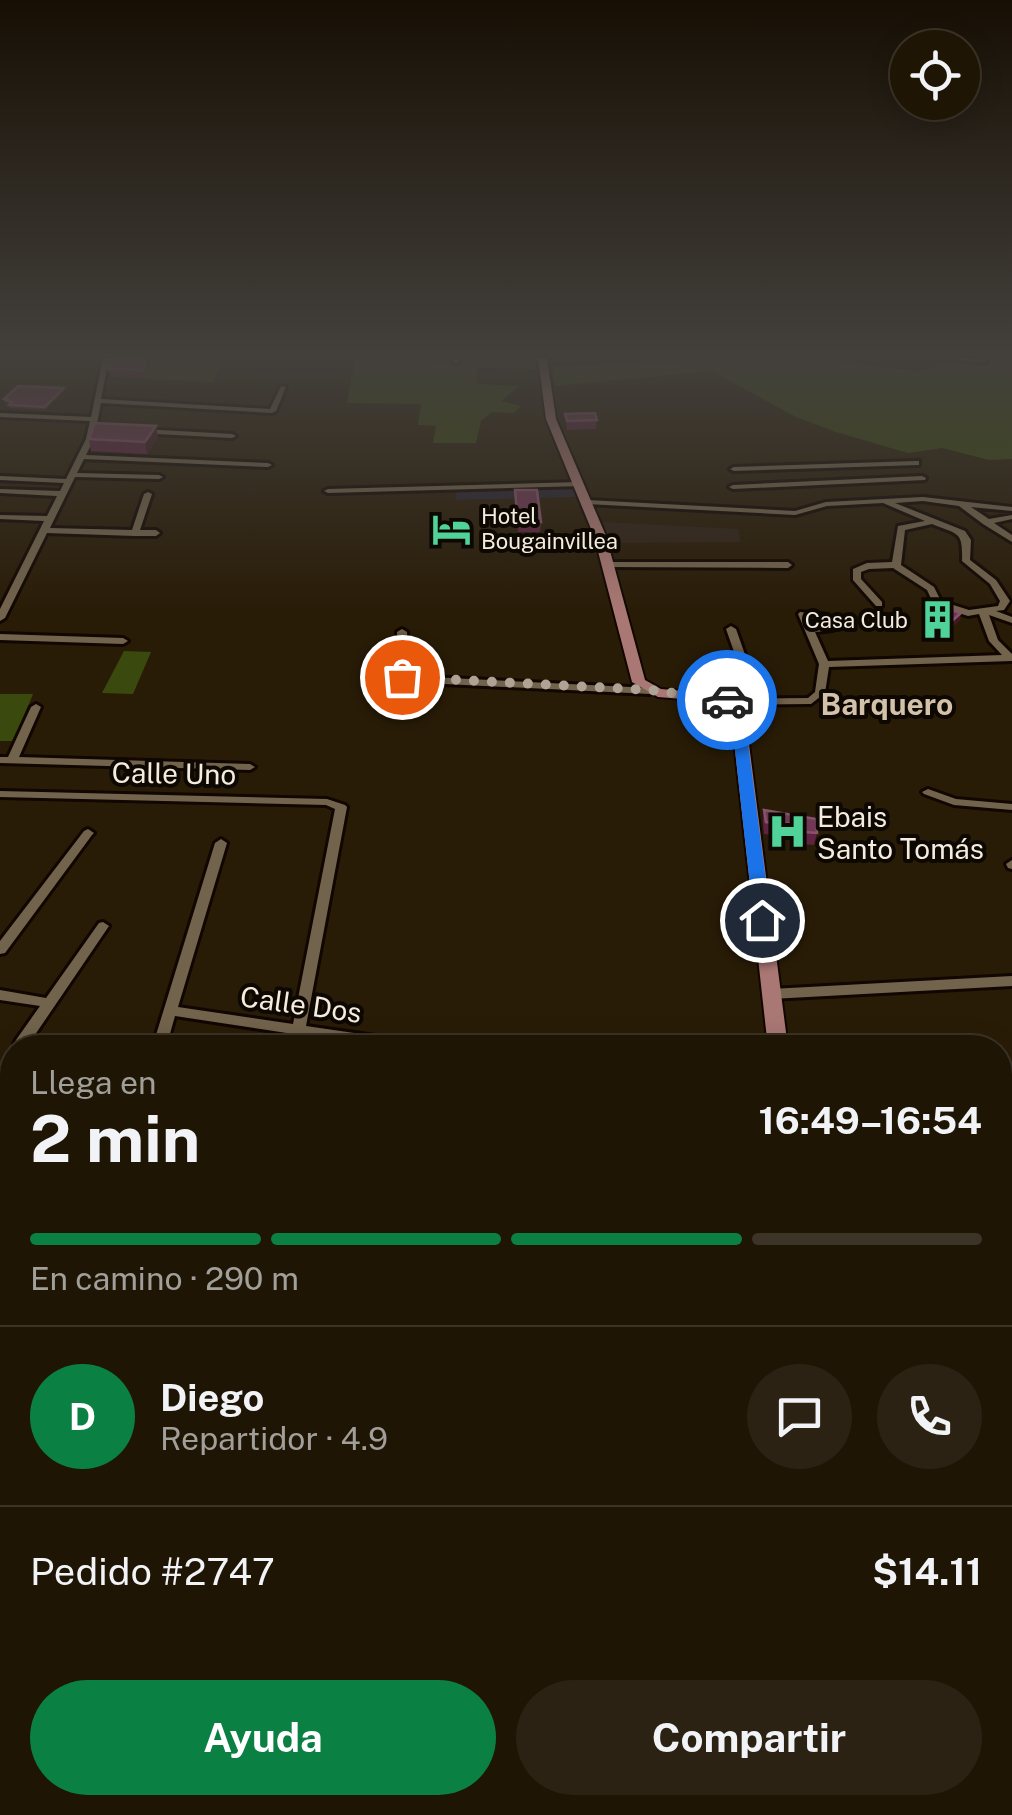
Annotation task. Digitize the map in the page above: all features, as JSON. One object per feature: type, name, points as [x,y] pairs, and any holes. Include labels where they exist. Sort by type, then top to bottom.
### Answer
[{"type":"main road","points":[[562,443],[588,502],[639,682],[650,690],[727,700],[738,713],[776,1035]]},
{"type":"street","points":[[0,618],[87,443]]},
{"type":"street","points":[[82,457],[268,464]]},
{"type":"street","points":[[734,469],[916,463]]},
{"type":"street","points":[[841,465],[867,502],[922,523],[951,527],[966,537],[968,564],[994,582],[1005,601],[986,613]]},
{"type":"street","points":[[0,478],[159,477]]},
{"type":"street","points":[[733,487],[922,478]]},
{"type":"street","points":[[328,491],[579,484]]},
{"type":"street","points":[[0,490],[63,494]]},
{"type":"street","points":[[135,533],[148,494]]},
{"type":"street","points":[[588,502],[795,513],[826,504],[923,499],[1012,509]]},
{"type":"street","points":[[884,501],[922,523]]},
{"type":"street","points":[[963,505],[1011,538]]},
{"type":"street","points":[[976,506],[986,522]]},
{"type":"street","points":[[0,517],[49,519]]},
{"type":"street","points":[[986,522],[1012,518]]},
{"type":"street","points":[[895,565],[900,530],[922,523]]},
{"type":"street","points":[[44,530],[156,533]]},
{"type":"street","points":[[608,565],[788,565]]},
{"type":"street","points":[[879,604],[855,574],[867,566],[895,565],[930,589],[943,607],[1012,620]]},
{"type":"street","points":[[986,613],[990,632],[1011,658]]},
{"type":"street","points":[[731,630],[742,672],[727,700],[810,701],[820,693],[824,664],[809,629]]},
{"type":"street","points":[[402,632],[404,679],[650,690]]},
{"type":"street","points":[[0,637],[122,641]]},
{"type":"street","points":[[824,664],[1011,658]]},
{"type":"street","points":[[36,707],[6,760],[250,766]]},
{"type":"street","points":[[928,792],[954,802],[1012,807]]},
{"type":"street","name":"Calle Uno","points":[[0,794],[327,802],[342,811],[300,1029]]},
{"type":"street","points":[[0,950],[88,833]]},
{"type":"street","points":[[163,1035],[221,842]]},
{"type":"street","points":[[27,1035],[104,926]]},
{"type":"street","points":[[771,994],[1012,981]]},
{"type":"street","points":[[0,995],[49,1004]]},
{"type":"street","name":"Calle Dos","points":[[171,1010],[339,1035]]},
{"type":"shaded area","points":[[573,487],[576,497],[456,500],[456,489]]},
{"type":"shaded area","points":[[603,522],[738,529],[741,542],[610,543]]},
{"type":"green space","points":[[873,443],[1012,443],[1012,459],[989,460],[942,448],[908,453]]},
{"type":"green space","points":[[124,651],[151,652],[133,694],[102,693]]},
{"type":"green space","points":[[0,694],[33,694],[14,741],[0,741]]},
{"type":"building","name":"Hotel Bougainvillea","points":[[515,490],[537,490],[541,522],[518,523]]},
{"type":"building","points":[[940,606],[961,613],[953,620],[931,613]]},
{"type":"building","points":[[764,810],[816,819],[817,833],[804,832],[804,825],[766,822]]},
{"type":"way so far","points":[[402,677],[650,690],[727,700]]},
{"type":"place","name":"Hotel Bougainvillea","points":[[451,529]]},
{"type":"place","name":"Casa Club","points":[[938,620]]},
{"type":"place","name":"Ebais Santo Tomás","points":[[787,832]]},
{"type":"district","name":"Barquero","points":[[887,704]]},
{"type":"route","points":[[727,700],[738,713],[762,920]]}]
